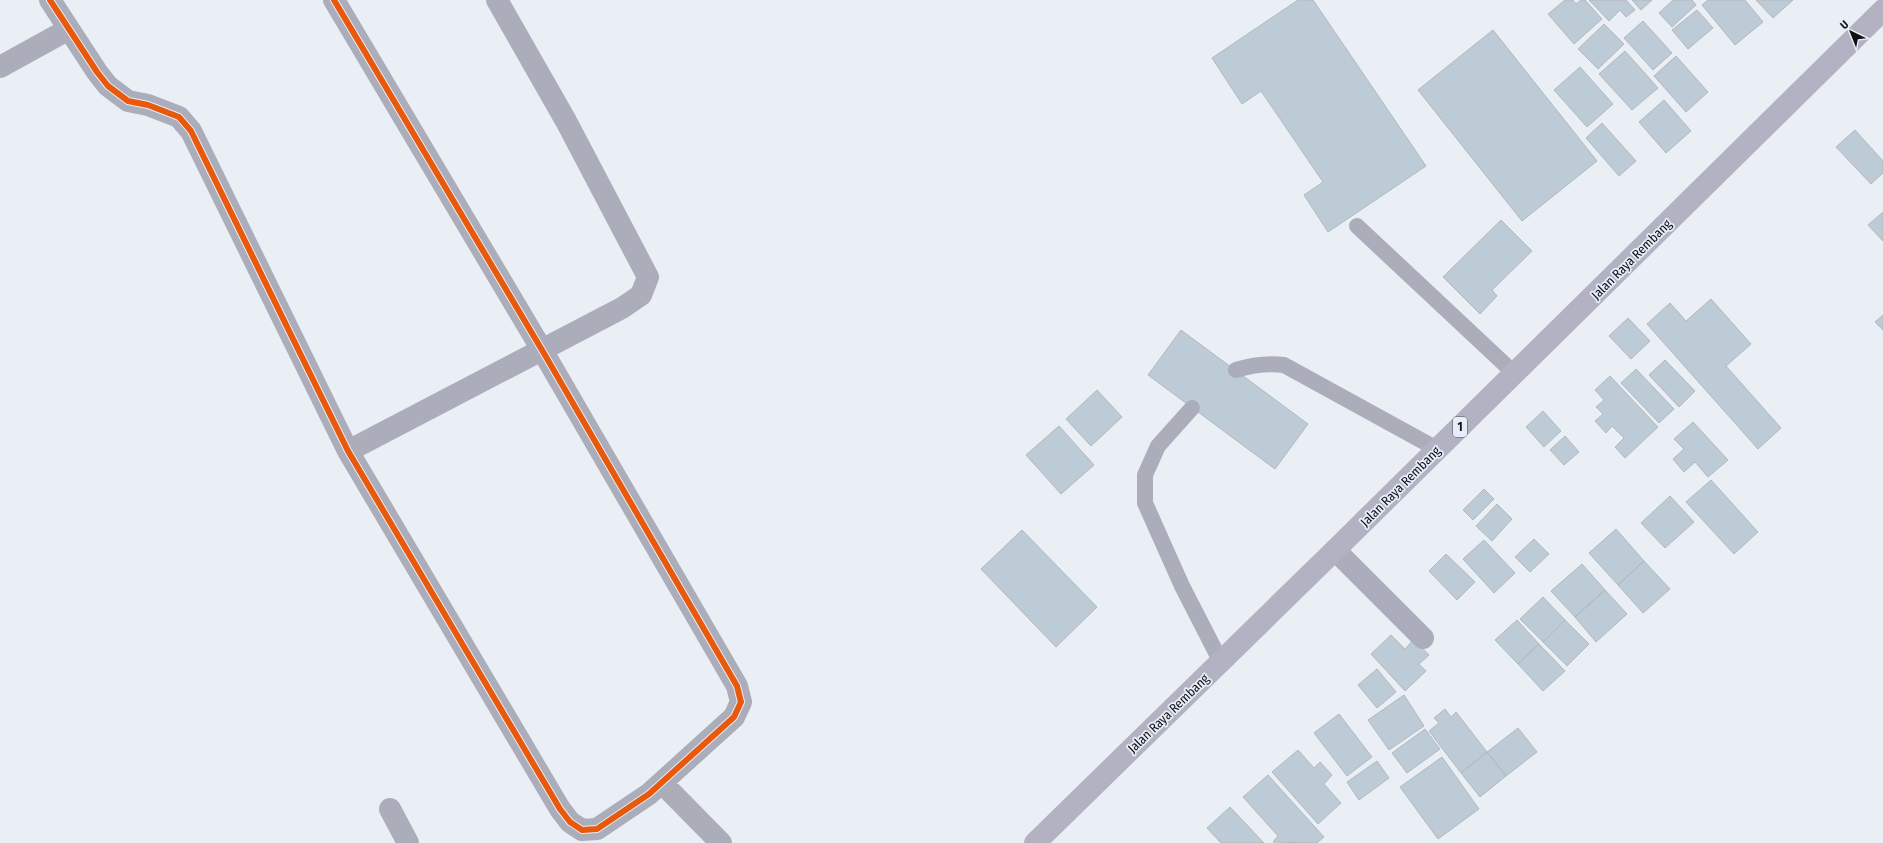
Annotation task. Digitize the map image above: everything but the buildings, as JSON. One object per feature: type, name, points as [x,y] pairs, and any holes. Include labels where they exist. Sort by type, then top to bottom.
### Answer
[{"type":"highway","name":"Jalan Raya Rembang","points":[[1035,843],[1221,662],[1883,10]]},
{"type":"street","points":[[50,0],[68,29],[108,86],[128,101],[148,105],[179,117],[191,131],[348,452],[560,809],[582,836],[597,829],[649,794],[734,717],[741,702],[737,686],[542,350],[334,0]]},
{"type":"street","points":[[348,452],[622,308],[641,295],[648,277],[566,121],[497,0]]},
{"type":"street","points":[[0,67],[68,29]]},
{"type":"street","points":[[1335,550],[1423,638]]},
{"type":"street","points":[[662,783],[721,843]]},
{"type":"street","points":[[390,809],[408,843]]},
{"type":"lane","points":[[1357,226],[1514,373]]},
{"type":"lane","points":[[1236,370],[1252,365],[1269,363],[1284,365],[1437,449]]},
{"type":"lane","points":[[1192,408],[1158,446],[1145,476],[1145,503],[1182,586],[1221,662]]},
{"type":"cycle path","points":[[50,0],[97,72],[108,86],[128,101],[148,105],[179,117],[191,131],[348,451],[560,809],[570,822],[582,830],[597,829],[649,794],[734,717],[741,702],[737,686],[542,350],[334,0]]}]
